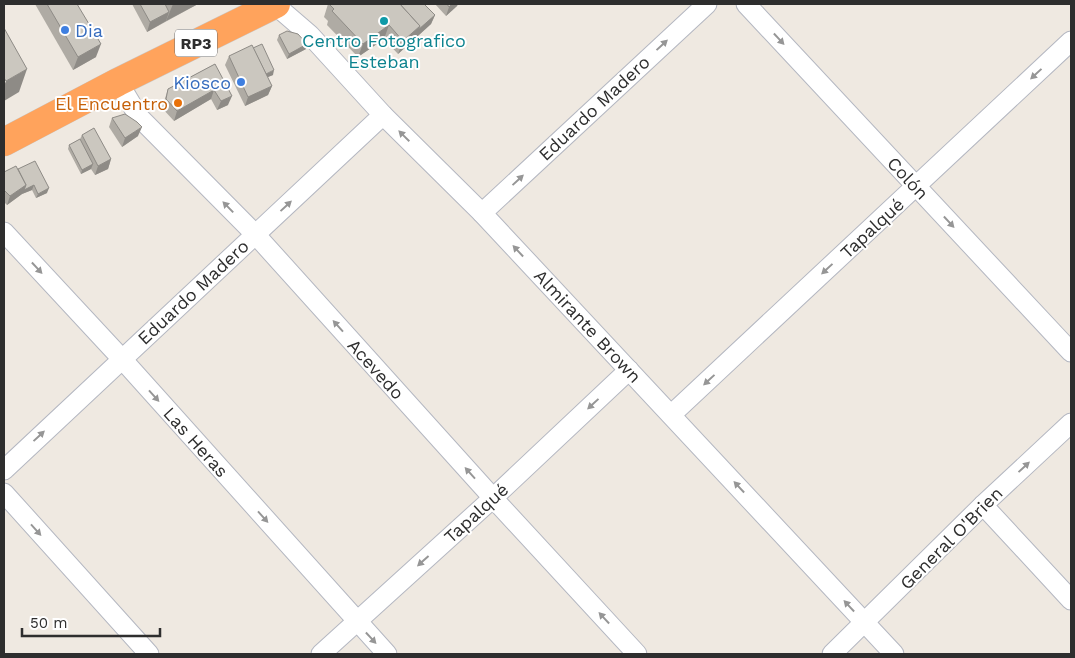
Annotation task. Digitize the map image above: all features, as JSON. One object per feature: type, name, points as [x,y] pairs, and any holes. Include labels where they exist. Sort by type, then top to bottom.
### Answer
[{"type":"highway","name":"RP3","points":[[4,142],[118,82],[275,4]]},
{"type":"street","name":"Almirante Brown","points":[[275,4],[310,35],[383,115],[482,213],[672,414],[894,654]]},
{"type":"street","name":"Eduardo Madero","points":[[482,213],[707,4]]},
{"type":"street","name":"Colón","points":[[746,4],[1071,352]]},
{"type":"street","name":"Tapalqué","points":[[672,414],[1071,41]]},
{"type":"street","name":"Acevedo","points":[[118,82],[139,117],[255,234],[493,498],[637,654]]},
{"type":"street","name":"Eduardo Madero","points":[[4,470],[383,115]]},
{"type":"street","name":"Las Heras","points":[[4,232],[122,359],[356,622],[387,654]]},
{"type":"street","name":"Tapalqué","points":[[321,654],[493,498],[629,370]]},
{"type":"street","name":"General O'Brien","points":[[832,654],[983,505],[1071,423]]},
{"type":"street","points":[[4,494],[149,654]]},
{"type":"street","points":[[983,505],[1071,600]]},
{"type":"building","points":[[47,4],[77,4],[101,44],[78,57]]},
{"type":"building","points":[[140,4],[165,4],[169,12],[150,22]]},
{"type":"building","points":[[329,4],[400,4],[420,26],[403,41],[389,25],[363,44],[332,11],[334,9]]},
{"type":"building","points":[[400,4],[424,4],[435,15],[418,30],[420,26]]},
{"type":"building","points":[[4,28],[27,69],[6,81],[4,78]]},
{"type":"building","points":[[287,31],[298,34],[307,44],[289,54],[279,35]]},
{"type":"building","points":[[262,44],[274,70],[266,74],[253,48]]},
{"type":"building","points":[[252,45],[272,86],[248,97],[229,56]]},
{"type":"building","points":[[215,64],[232,96],[221,101],[214,90],[177,111],[166,99],[168,89]]},
{"type":"building","points":[[125,114],[142,127],[125,138],[112,118]]},
{"type":"building","points":[[94,128],[111,159],[98,166],[82,135]]},
{"type":"building","points":[[80,139],[93,164],[82,170],[69,145]]},
{"type":"building","points":[[35,161],[49,188],[38,194],[34,185],[24,190],[26,185],[18,169]]},
{"type":"building","points":[[16,166],[26,185],[10,196],[4,190],[4,172]]},
{"type":"place","name":"Centro Fotografico Esteban","points":[[384,21]]},
{"type":"place","name":"Dia","points":[[65,30]]},
{"type":"place","name":"Kiosco","points":[[241,82]]},
{"type":"place","name":"El Encuentro","points":[[178,103]]}]
